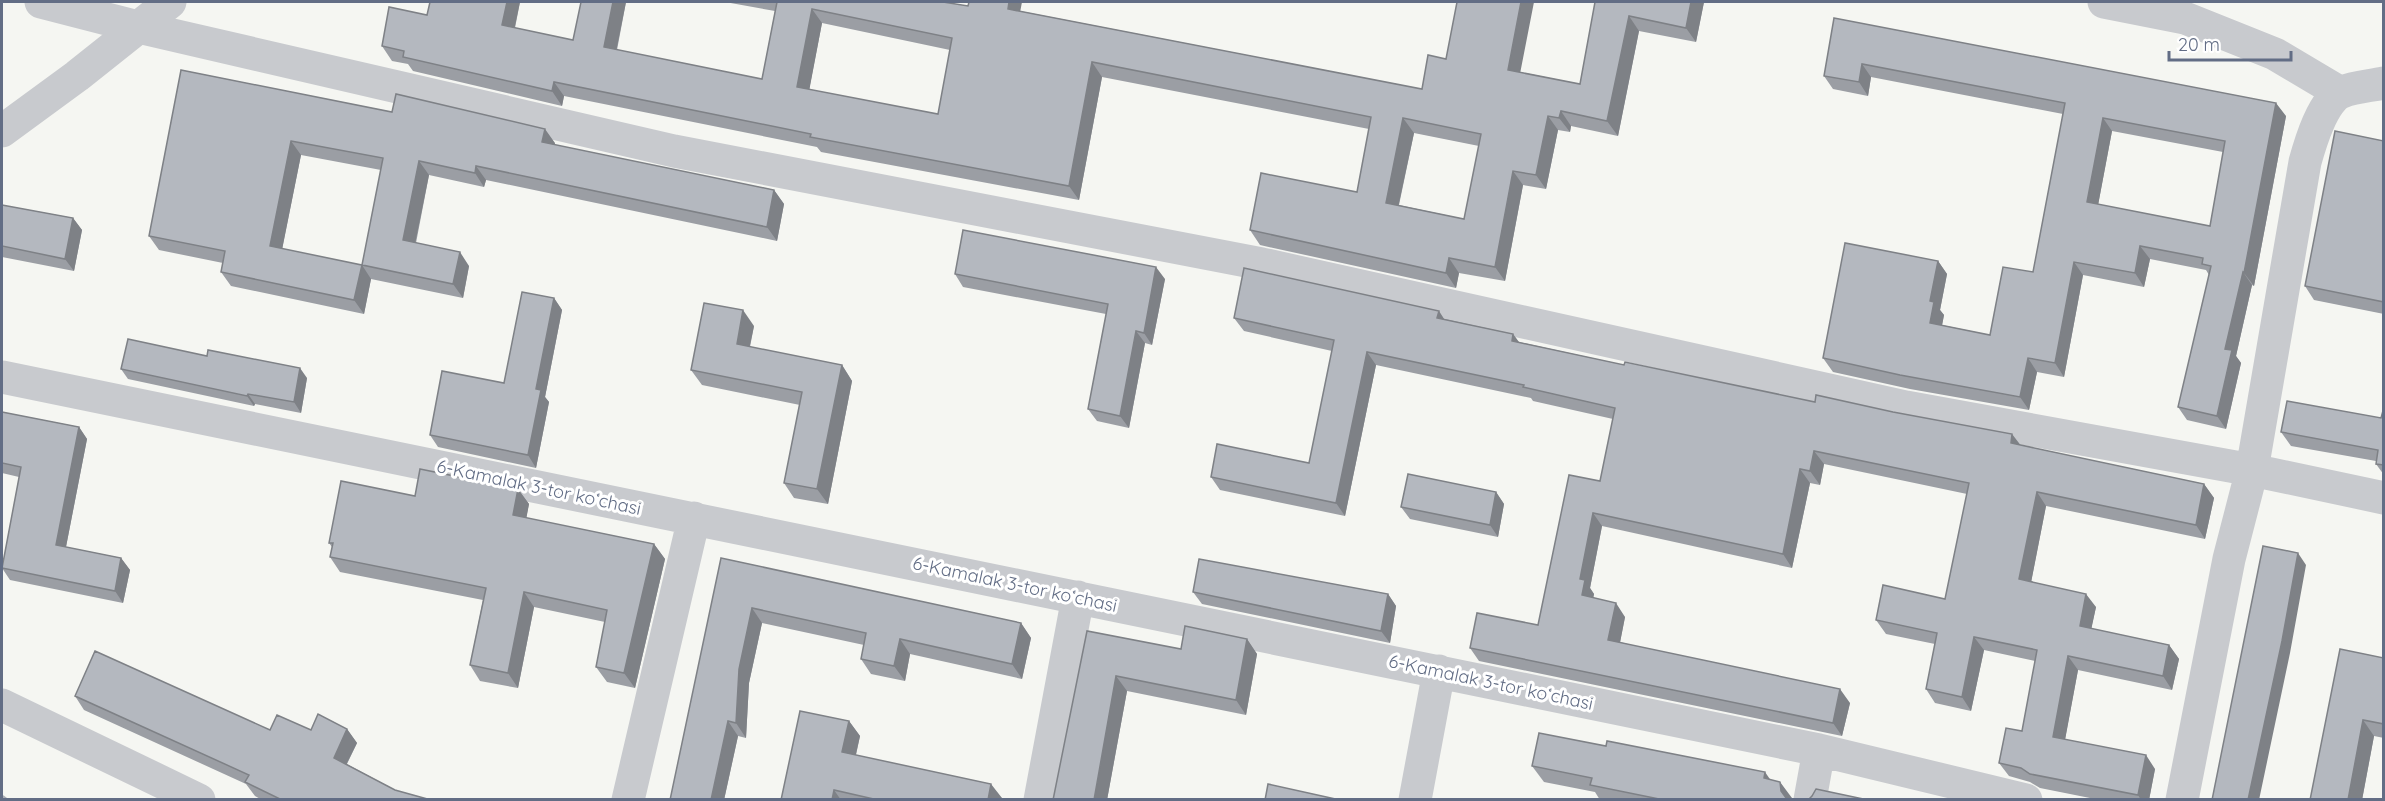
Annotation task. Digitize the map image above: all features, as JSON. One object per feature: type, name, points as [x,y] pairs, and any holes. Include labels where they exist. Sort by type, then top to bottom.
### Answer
[{"type":"street","points":[[41,2],[138,27],[674,151],[1262,264],[1906,407],[2252,470],[2384,498]]},
{"type":"street","points":[[2,131],[170,2]]},
{"type":"street","points":[[2104,2],[2185,18],[2275,54],[2339,92]]},
{"type":"street","points":[[2182,800],[2229,559],[2252,470],[2305,162],[2314,129],[2339,92],[2384,83]]},
{"type":"street","name":"6-Kamalak 3-tor koʻchasi","points":[[2,377],[1820,750],[2026,800]]},
{"type":"street","points":[[628,800],[694,518]]},
{"type":"street","points":[[1040,800],[1078,597]]},
{"type":"street","points":[[1414,800],[1439,671]]},
{"type":"street","points":[[2,705],[199,800]]},
{"type":"street","points":[[1810,800],[1820,750]]},
{"type":"building","points":[[430,2],[507,2],[502,25],[573,40],[581,2],[613,2],[604,47],[762,79],[777,2],[943,2],[968,6],[969,2],[1009,2],[1008,9],[1422,89],[1428,55],[1446,59],[1457,2],[1521,2],[1508,70],[1580,84],[1595,2],[1691,2],[1686,28],[1629,16],[1607,121],[1561,111],[1559,118],[1548,116],[1536,175],[1513,171],[1495,267],[1449,258],[1446,273],[1250,230],[1261,173],[1357,192],[1371,117],[1092,62],[1069,186],[810,137],[811,134],[554,82],[552,91],[403,57],[404,51],[382,46],[389,7],[427,15]],"holes":[[[812,9],[952,38],[938,114],[797,87]],[[1403,118],[1481,134],[1464,219],[1386,203]]]},
{"type":"building","points":[[1834,18],[2276,103],[2244,273],[2225,349],[2232,350],[2217,416],[2178,407],[2211,266],[2202,264],[2203,258],[2140,246],[2135,273],[2074,262],[2055,363],[2028,358],[2020,397],[1823,358],[1845,243],[1938,261],[1930,301],[1934,302],[1930,323],[1990,335],[2003,267],[2033,272],[2065,103],[1862,64],[1859,82],[1824,76]],"holes":[[[2103,118],[2225,141],[2210,226],[2087,202]]]},
{"type":"building","points":[[181,70],[392,112],[396,94],[545,129],[542,142],[774,190],[767,227],[476,166],[475,173],[419,161],[403,240],[460,252],[453,284],[362,265],[354,300],[221,272],[225,251],[149,236]],"holes":[[[291,141],[383,158],[362,265],[270,246]]]},
{"type":"building","points":[[2335,131],[2384,141],[2384,302],[2305,286]]},
{"type":"building","points":[[2,205],[73,218],[65,259],[2,246]]},
{"type":"building","points":[[963,230],[1156,267],[1144,333],[1136,331],[1120,416],[1088,409],[1108,304],[955,274]]},
{"type":"building","points":[[1244,268],[1439,311],[1437,318],[1513,334],[1512,341],[1815,402],[1816,395],[2012,434],[2011,443],[2204,484],[2196,525],[2037,492],[2019,579],[2086,594],[2080,626],[2169,645],[2163,676],[2068,656],[2053,737],[2146,755],[2138,795],[2030,774],[2021,768],[1999,763],[2006,728],[2022,731],[2037,650],[1974,637],[1962,697],[1926,689],[1937,633],[1876,620],[1883,585],[1945,599],[1969,483],[1814,451],[1810,471],[1800,469],[1783,554],[1593,513],[1580,579],[1585,580],[1582,595],[1616,603],[1608,640],[1840,689],[1833,723],[1470,648],[1477,613],[1538,625],[1569,475],[1600,481],[1615,408],[1523,387],[1524,385],[1367,352],[1336,503],[1211,477],[1217,444],[1309,463],[1334,340],[1234,318]]},
{"type":"building","points":[[522,292],[554,298],[536,389],[541,390],[528,455],[430,435],[442,371],[504,383]]},
{"type":"building","points":[[704,303],[743,310],[737,344],[842,365],[817,489],[784,483],[802,392],[691,370]]},
{"type":"building","points":[[128,339],[207,356],[208,350],[300,368],[294,402],[248,394],[247,396],[121,369]]},
{"type":"building","points":[[2287,401],[2381,418],[2384,407],[2384,465],[2376,464],[2378,450],[2281,432]]},
{"type":"building","points":[[2,412],[79,427],[56,545],[121,558],[115,591],[2,568],[21,467],[2,463]]},
{"type":"building","points":[[420,469],[518,489],[513,515],[654,544],[624,673],[596,667],[607,610],[524,592],[508,673],[470,665],[486,588],[330,557],[333,543],[329,543],[341,481],[415,496]]},
{"type":"building","points":[[1408,474],[1496,492],[1490,525],[1401,507]]},
{"type":"building","points":[[2263,546],[2298,553],[2282,641],[2248,800],[2212,800]]},
{"type":"building","points":[[721,558],[1021,623],[1012,664],[900,639],[894,666],[861,659],[866,633],[752,608],[739,669],[736,723],[728,721],[711,800],[670,800]]},
{"type":"building","points":[[1199,559],[1388,594],[1381,631],[1193,592]]},
{"type":"building","points":[[1185,626],[1247,639],[1236,700],[1116,676],[1094,800],[1053,800],[1087,631],[1181,649]]},
{"type":"building","points":[[2340,649],[2384,658],[2384,724],[2363,720],[2348,800],[2310,800]]},
{"type":"building","points":[[95,651],[270,730],[277,715],[311,730],[318,714],[347,729],[334,758],[395,790],[431,800],[282,800],[245,782],[249,775],[75,696]]},
{"type":"building","points":[[800,711],[849,721],[842,752],[991,784],[988,800],[878,800],[834,790],[832,800],[781,800]]},
{"type":"building","points":[[1539,733],[1606,746],[1607,741],[1765,772],[1764,778],[1780,782],[1781,791],[1790,800],[1664,800],[1590,785],[1592,778],[1532,766]]},
{"type":"building","points":[[1268,784],[1340,800],[1265,800]]},
{"type":"building","points":[[1816,789],[1868,800],[1808,800]]},
{"type":"railway","points":[[2,797],[6,800]]}]
